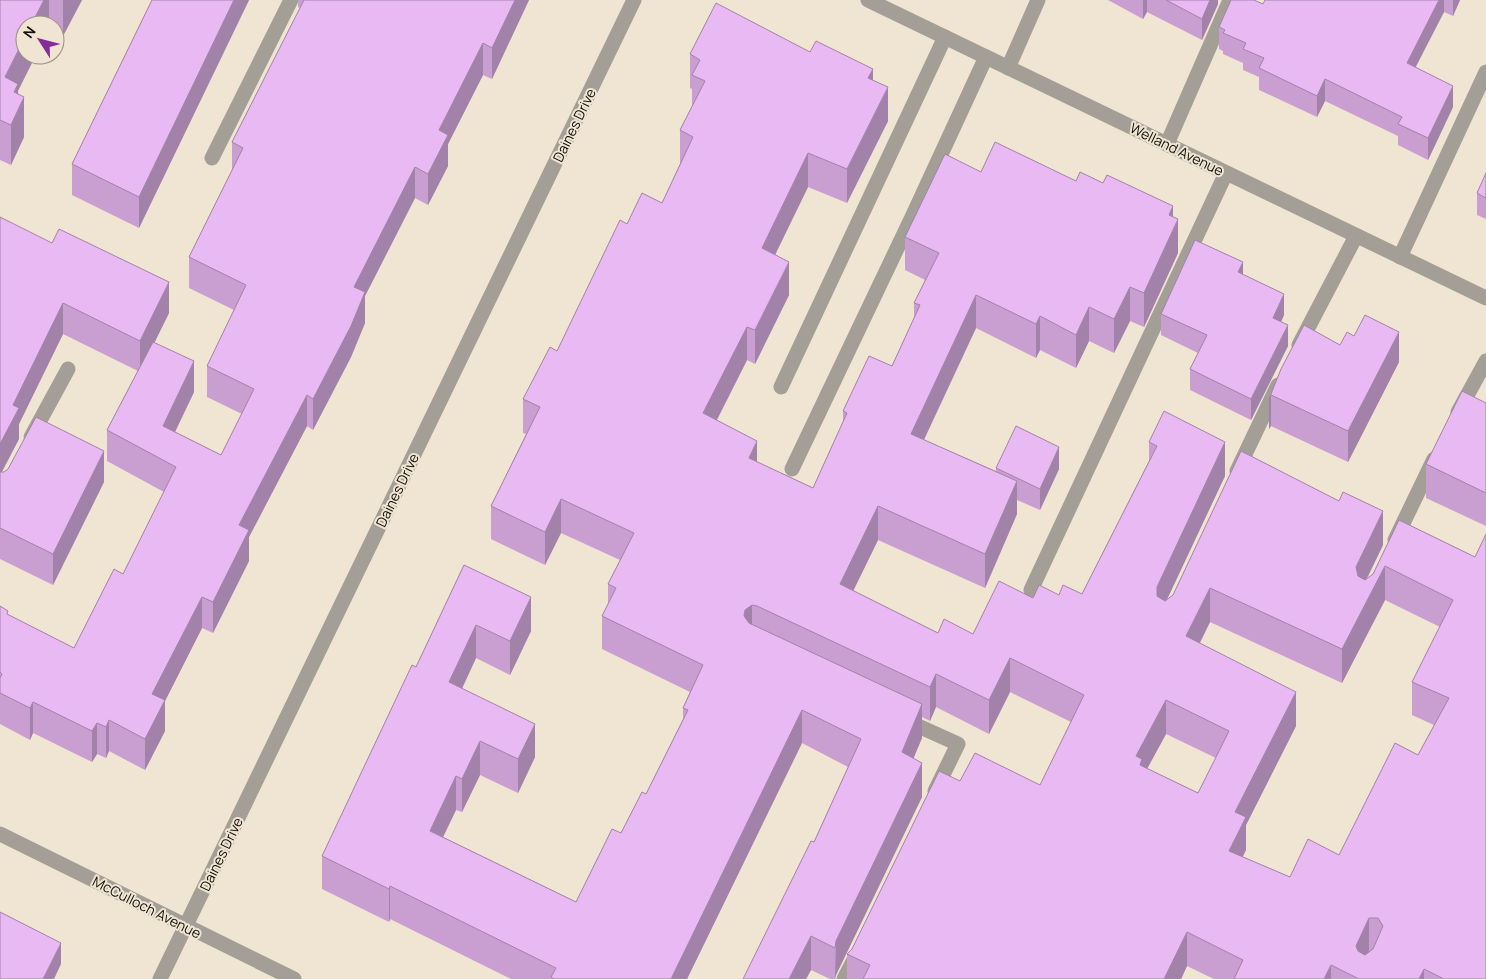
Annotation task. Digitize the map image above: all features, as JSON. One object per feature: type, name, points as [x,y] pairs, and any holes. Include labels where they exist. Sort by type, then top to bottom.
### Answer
[{"type":"street","points":[[212,158],[291,0]]},
{"type":"street","name":"Daines Drive","points":[[160,979],[634,0]]},
{"type":"street","name":"Welland Avenue","points":[[868,0],[1486,298]]},
{"type":"street","points":[[1008,68],[1038,0]]},
{"type":"street","points":[[1167,144],[1230,0]]},
{"type":"street","points":[[781,387],[945,37]]},
{"type":"street","points":[[792,469],[914,215],[986,57]]},
{"type":"street","points":[[1400,257],[1486,72]]},
{"type":"street","points":[[1030,590],[1226,173]]},
{"type":"street","points":[[1232,483],[1289,364],[1356,236]]},
{"type":"street","points":[[1449,427],[1486,361]]},
{"type":"street","points":[[22,453],[68,369]]},
{"type":"street","points":[[1390,550],[1441,444]]},
{"type":"street","points":[[894,714],[958,744],[928,805]]},
{"type":"street","name":"McCulloch Avenue","points":[[0,834],[294,979]]},
{"type":"street","points":[[844,979],[861,944]]},
{"type":"building","points":[[0,0],[44,0],[36,15],[15,15],[15,57],[5,77],[18,84],[14,92],[24,97],[11,125],[0,120]]},
{"type":"building","points":[[152,0],[234,0],[139,197],[72,164]]},
{"type":"building","points":[[304,0],[515,0],[492,48],[483,43],[439,130],[448,135],[428,174],[415,167],[354,287],[365,292],[351,326],[313,399],[307,395],[239,525],[249,530],[213,602],[202,597],[152,694],[165,700],[145,739],[109,720],[106,727],[97,723],[92,731],[33,702],[30,708],[0,693],[0,678],[2,674],[0,672],[0,606],[8,611],[7,614],[74,648],[114,569],[123,574],[176,467],[107,430],[153,342],[194,361],[163,426],[221,455],[254,389],[207,366],[246,285],[189,257],[243,148],[232,142]]},
{"type":"building","points":[[1166,0],[1210,0],[1202,19]]},
{"type":"building","points":[[1231,0],[1254,0],[1263,4],[1265,0],[1439,0],[1407,63],[1453,86],[1428,138],[1398,124],[1402,117],[1325,79],[1317,96],[1259,68],[1264,58],[1243,49],[1246,43],[1223,33],[1225,30],[1219,27]]},
{"type":"building","points":[[716,3],[810,52],[816,41],[873,69],[868,78],[888,87],[847,169],[808,153],[762,248],[789,262],[755,330],[747,327],[703,413],[757,441],[749,458],[813,488],[847,413],[843,411],[869,356],[892,366],[920,305],[914,303],[939,253],[905,237],[945,154],[981,172],[995,142],[1076,181],[1080,172],[1103,183],[1107,175],[1173,206],[1169,215],[1178,219],[1144,293],[1130,287],[1114,319],[1089,307],[1076,335],[1040,316],[1036,324],[976,295],[911,434],[1017,481],[985,554],[878,506],[840,584],[938,633],[944,619],[973,634],[999,581],[1033,598],[1039,585],[1059,595],[1063,585],[1082,594],[1157,446],[1149,442],[1164,411],[1225,442],[1157,587],[1157,596],[1165,601],[1173,595],[1241,451],[1339,501],[1343,492],[1383,511],[1356,567],[1358,576],[1365,580],[1373,574],[1399,520],[1475,557],[1486,534],[1486,979],[1444,979],[1424,969],[1419,979],[1359,979],[1331,965],[1324,979],[1234,979],[1243,960],[1187,932],[1164,979],[863,979],[870,965],[847,954],[852,949],[939,771],[960,781],[975,753],[1040,785],[1084,695],[1010,658],[989,700],[936,674],[930,687],[752,605],[745,610],[744,616],[749,623],[922,704],[902,752],[922,763],[836,941],[835,948],[811,936],[789,979],[743,979],[811,841],[814,842],[861,739],[802,710],[671,979],[554,979],[551,977],[556,968],[390,886],[389,889],[322,856],[412,665],[416,667],[464,565],[531,597],[510,641],[476,625],[449,682],[535,724],[518,759],[480,741],[462,779],[456,776],[430,831],[576,902],[612,829],[621,833],[642,792],[646,794],[688,710],[683,708],[703,665],[602,616],[616,588],[608,584],[634,533],[561,499],[545,532],[491,506],[540,407],[523,399],[550,347],[557,351],[620,220],[627,224],[642,193],[662,203],[693,137],[680,130],[705,81],[692,75],[700,60],[690,54]],"holes":[[[1385,566],[1453,600],[1412,682],[1449,698],[1418,755],[1395,743],[1339,855],[1308,839],[1290,877],[1229,851],[1246,817],[1235,812],[1296,692],[1186,636],[1210,588],[1342,649]],[[1166,700],[1229,731],[1198,793],[1140,765],[1142,759],[1136,756]],[[1369,918],[1378,918],[1383,926],[1373,949],[1365,955],[1358,951],[1356,946]]]},
{"type":"building","points":[[1486,173],[1486,198],[1477,193]]},
{"type":"building","points":[[0,217],[52,243],[59,229],[169,282],[140,341],[63,303],[13,405],[19,408],[0,444]]},
{"type":"building","points":[[1195,240],[1243,262],[1238,272],[1284,294],[1273,318],[1288,325],[1251,399],[1190,369],[1207,335],[1161,314]]},
{"type":"building","points":[[1365,315],[1399,332],[1348,431],[1271,395],[1269,399],[1281,369],[1304,325],[1340,345],[1347,332],[1354,336]]},
{"type":"building","points":[[1462,391],[1486,403],[1486,493],[1426,464]]},
{"type":"building","points":[[36,417],[104,451],[53,554],[0,528],[0,472],[8,469]]},
{"type":"building","points":[[1016,426],[1059,447],[1040,489],[996,468]]},
{"type":"building","points":[[0,912],[61,943],[43,979],[0,979]]}]
